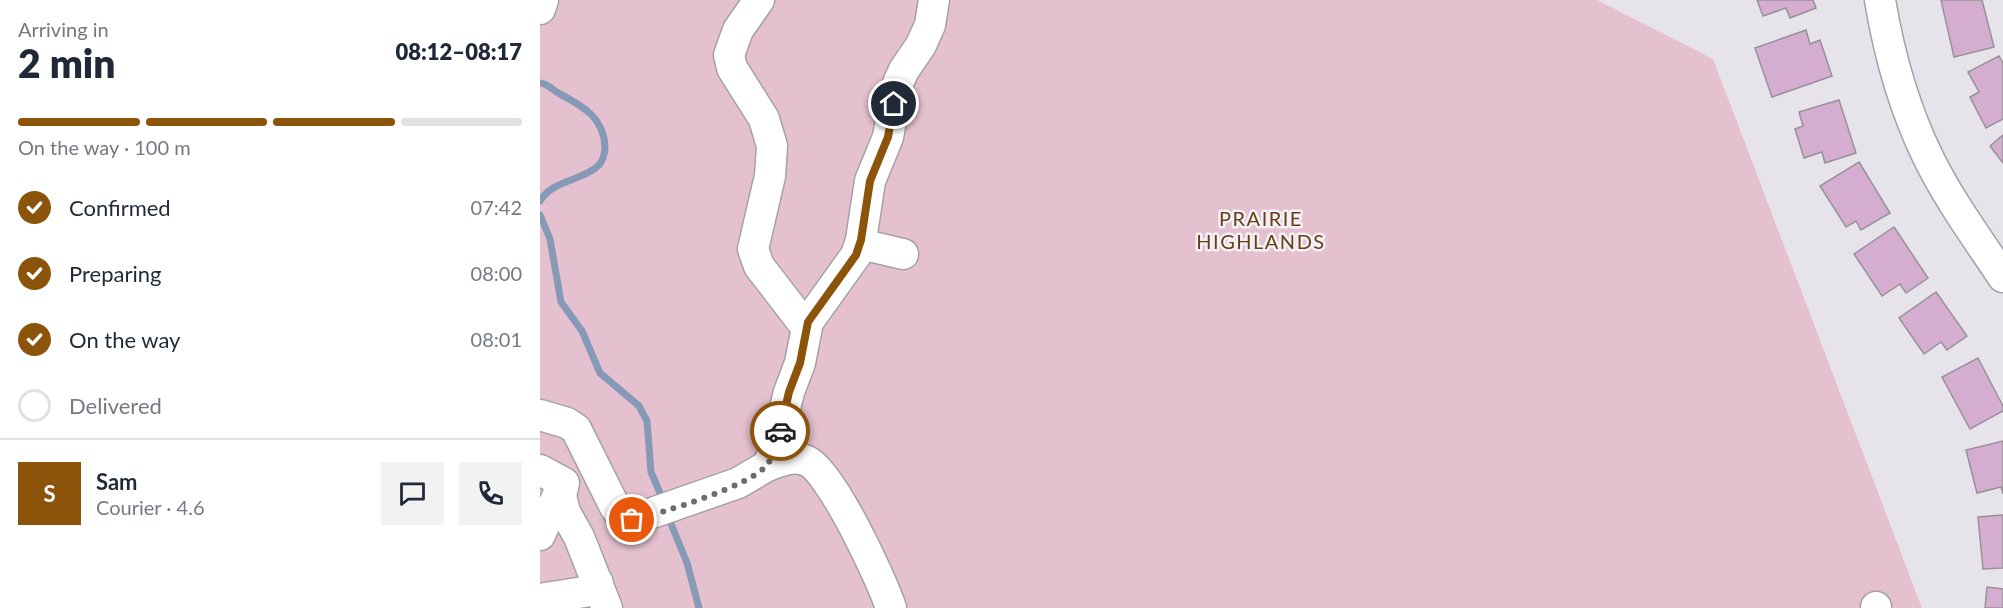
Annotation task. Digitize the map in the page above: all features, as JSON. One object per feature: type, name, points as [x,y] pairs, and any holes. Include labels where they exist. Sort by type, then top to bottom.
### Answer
[{"type":"street","points":[[540,9],[543,0]]},
{"type":"street","points":[[759,0],[738,30],[729,55],[732,68],[764,119],[772,146],[770,176],[753,249],[759,266],[806,327]]},
{"type":"street","points":[[767,466],[774,452],[789,392],[800,363],[806,327],[856,255],[860,244],[870,181],[888,137],[898,83],[903,70],[921,45],[930,25],[934,0]]},
{"type":"street","points":[[1880,0],[1899,83],[1928,157],[1960,213],[2003,277]]},
{"type":"street","points":[[860,244],[903,254]]},
{"type":"street","points":[[540,415],[572,425],[621,515],[632,520],[679,506],[738,483],[767,466],[797,458],[809,461]]},
{"type":"street","points":[[784,417],[789,436],[809,461],[821,471],[844,508],[891,608]]},
{"type":"street","points":[[552,477],[569,477],[595,469]]},
{"type":"street","points":[[540,535],[552,477]]},
{"type":"street","points":[[552,477],[561,496],[565,513],[579,537],[602,596]]},
{"type":"street","points":[[540,599],[590,591],[602,596]]},
{"type":"shaded area","points":[[540,0],[1597,0],[1713,59],[1922,608],[540,608]]},
{"type":"building","points":[[1757,0],[1813,0],[1816,8],[1790,18],[1786,8],[1763,16]]},
{"type":"building","points":[[1941,0],[1982,0],[1994,47],[1954,57]]},
{"type":"building","points":[[1806,30],[1810,44],[1820,40],[1832,76],[1772,97],[1755,48]]},
{"type":"building","points":[[1999,56],[2003,63],[2003,119],[1986,128],[1970,97],[1979,92],[1968,72]]},
{"type":"building","points":[[1839,100],[1856,153],[1825,163],[1822,152],[1804,158],[1795,129],[1803,126],[1799,112]]},
{"type":"building","points":[[2003,135],[2003,163],[1990,146]]},
{"type":"building","points":[[1859,162],[1890,213],[1861,230],[1856,221],[1846,227],[1820,186]]},
{"type":"building","points":[[1894,227],[1928,278],[1906,293],[1900,284],[1882,296],[1854,254]]},
{"type":"building","points":[[1936,292],[1967,336],[1947,350],[1941,342],[1924,354],[1899,318]]},
{"type":"building","points":[[1978,358],[2003,406],[2003,411],[1970,429],[1942,377]]},
{"type":"building","points":[[2003,441],[2003,494],[2001,487],[1977,493],[1966,450]]},
{"type":"building","points":[[2003,515],[2003,568],[1983,569],[1978,517]]},
{"type":"building","points":[[1987,587],[2003,589],[2003,608],[1985,608]]},
{"type":"waterway","points":[[540,83],[577,103],[591,114],[601,128],[605,147],[604,156],[599,165],[552,189],[540,201]]},
{"type":"waterway","points":[[540,215],[550,239],[561,302],[582,331],[600,373],[639,406],[647,421],[651,472],[663,500]]},
{"type":"waterway","points":[[667,514],[687,563],[699,608]]},
{"type":"way so far","points":[[632,520],[679,506],[756,475],[767,466],[780,431]]},
{"type":"district","name":"PRAIRIE HIGHLANDS","points":[[1261,230]]},
{"type":"route","points":[[780,431],[789,392],[800,363],[803,336],[808,322],[856,255],[861,240],[870,181],[888,137],[894,104]]}]
